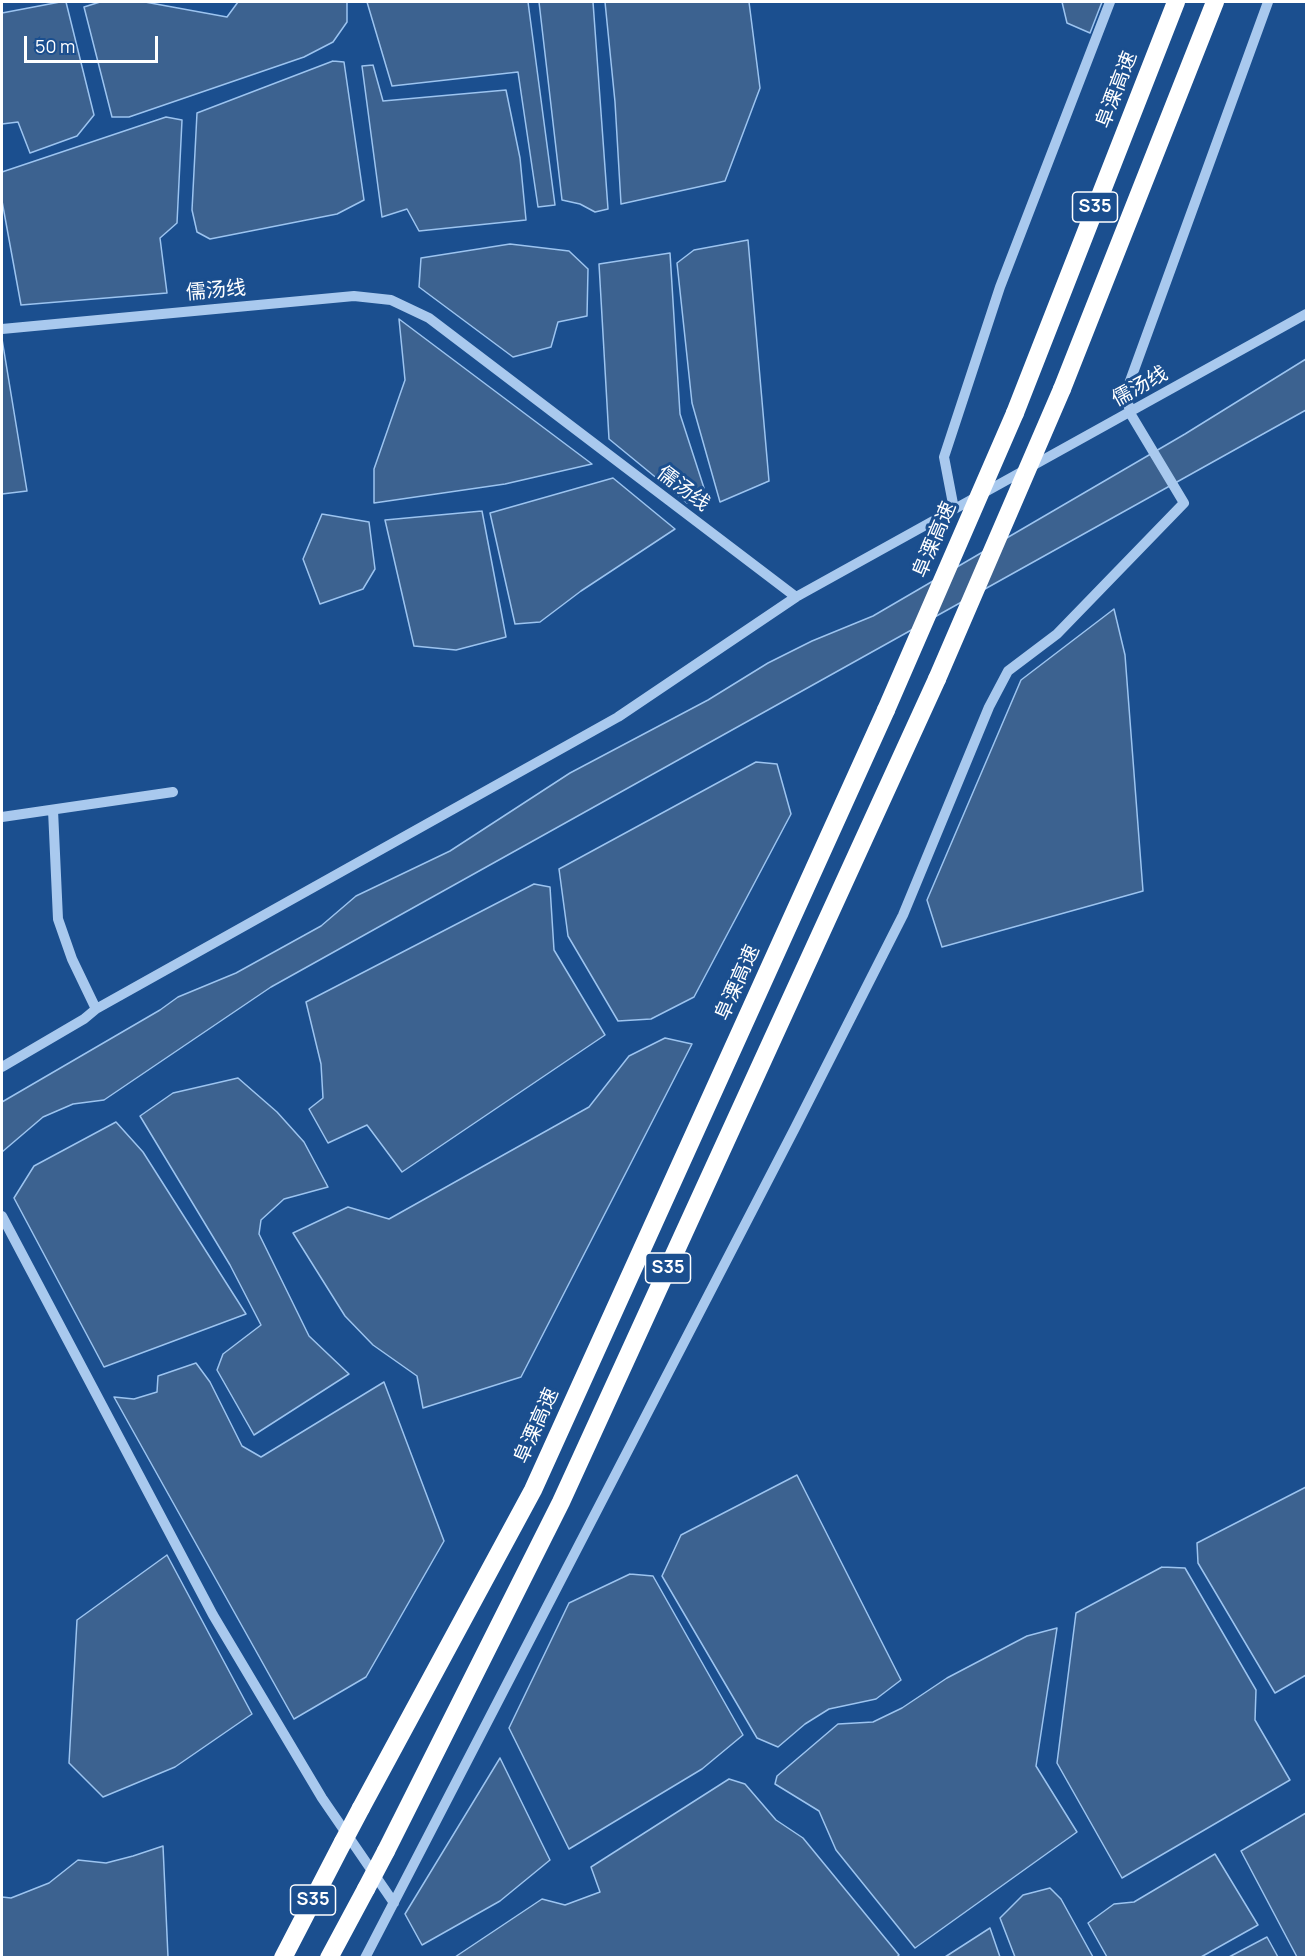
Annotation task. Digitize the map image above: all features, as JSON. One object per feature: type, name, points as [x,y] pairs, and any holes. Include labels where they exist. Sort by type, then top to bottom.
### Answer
[{"type":"highway","name":"阜溧高速","points":[[283,1958],[532,1490],[886,710],[1015,413],[1176,2]]},
{"type":"highway","name":"S35","points":[[329,1958],[386,1851],[561,1502],[938,679],[1062,389],[1215,2]]},
{"type":"street","points":[[954,509],[944,458],[1000,287],[1110,2]]},
{"type":"street","points":[[365,1958],[903,915],[989,707],[1008,671],[1057,634],[1184,504],[1130,413],[1126,392],[1268,2]]},
{"type":"street","name":"儒汤线","points":[[2,329],[354,296],[391,300],[429,318],[796,597],[1306,314]]},
{"type":"street","points":[[2,1067],[84,1019],[96,1009],[618,717],[796,597]]},
{"type":"street","points":[[2,817],[173,792]]},
{"type":"street","points":[[52,810],[58,919],[72,959],[96,1009]]},
{"type":"street","points":[[2,1216],[213,1616],[322,1798],[394,1903]]},
{"type":"water","points":[[66,2],[94,115],[77,136],[30,153],[18,122],[2,124],[2,13]]},
{"type":"water","points":[[100,2],[145,2],[227,17],[238,2],[347,2],[347,22],[333,42],[304,57],[129,117],[112,117],[84,7]]},
{"type":"water","points":[[367,2],[528,2],[555,205],[538,207],[518,72],[392,86]]},
{"type":"water","points":[[539,2],[593,2],[608,209],[595,212],[580,204],[562,200]]},
{"type":"water","points":[[605,2],[749,2],[760,88],[725,181],[621,204],[615,102]]},
{"type":"water","points":[[1062,2],[1102,2],[1090,33],[1067,23]]},
{"type":"water","points":[[333,61],[344,62],[364,200],[337,214],[210,239],[197,232],[192,210],[197,113]]},
{"type":"water","points":[[373,65],[383,101],[506,90],[520,158],[526,220],[419,231],[407,209],[382,217],[362,66]]},
{"type":"water","points":[[166,117],[182,120],[177,223],[160,238],[167,293],[21,305],[2,201],[2,172]]},
{"type":"water","points":[[748,240],[769,481],[720,502],[692,403],[677,263],[694,250]]},
{"type":"water","points":[[510,244],[569,251],[588,269],[587,316],[558,322],[551,347],[513,357],[419,287],[421,258]]},
{"type":"water","points":[[670,253],[680,414],[704,488],[687,503],[609,439],[599,264]]},
{"type":"water","points":[[399,319],[592,464],[505,484],[374,503],[374,469],[405,380]]},
{"type":"water","points":[[2,339],[27,491],[2,494]]},
{"type":"water","points":[[1306,359],[1306,410],[271,987],[104,1100],[73,1104],[43,1117],[2,1152],[2,1102],[160,1010],[178,997],[236,973],[321,926],[356,896],[450,851],[570,773],[708,700],[768,663],[812,641],[873,616],[1185,434]]},
{"type":"water","points":[[613,478],[675,529],[581,591],[540,622],[515,624],[490,513]]},
{"type":"water","points":[[482,511],[506,637],[456,650],[414,646],[385,520]]},
{"type":"water","points":[[322,514],[369,522],[375,569],[363,589],[320,604],[303,559]]},
{"type":"water","points":[[1114,609],[1125,655],[1143,891],[942,947],[927,900],[1021,680]]},
{"type":"water","points":[[756,762],[777,764],[791,814],[694,997],[651,1019],[618,1021],[568,936],[559,869]]},
{"type":"water","points":[[534,884],[550,887],[554,950],[605,1035],[402,1172],[367,1125],[328,1143],[309,1109],[323,1098],[321,1064],[306,1002]]},
{"type":"water","points":[[665,1038],[692,1044],[521,1377],[423,1408],[417,1376],[373,1345],[345,1316],[293,1233],[348,1207],[389,1219],[589,1107],[629,1056]]},
{"type":"water","points":[[238,1078],[277,1112],[304,1142],[328,1187],[284,1199],[261,1220],[259,1234],[309,1336],[349,1374],[254,1435],[217,1370],[223,1354],[261,1325],[230,1265],[140,1116],[173,1093]]},
{"type":"water","points":[[116,1122],[143,1152],[246,1314],[104,1367],[14,1198],[34,1166]]},
{"type":"water","points":[[196,1363],[210,1382],[242,1446],[261,1457],[384,1382],[444,1541],[366,1677],[294,1719],[114,1397],[134,1399],[157,1392],[158,1376]]},
{"type":"water","points":[[797,1475],[901,1680],[876,1699],[829,1709],[805,1724],[778,1747],[757,1738],[662,1576],[681,1535]]},
{"type":"water","points":[[1306,1487],[1306,1675],[1275,1693],[1198,1563],[1197,1543]]},
{"type":"water","points":[[167,1555],[252,1714],[175,1767],[103,1797],[69,1763],[77,1620]]},
{"type":"water","points":[[1162,1567],[1185,1568],[1256,1690],[1255,1720],[1290,1780],[1122,1878],[1057,1763],[1076,1613]]},
{"type":"water","points":[[630,1574],[653,1576],[743,1735],[702,1769],[569,1849],[509,1728],[569,1603]]},
{"type":"water","points":[[1057,1628],[1036,1766],[1077,1832],[915,1948],[836,1850],[819,1811],[775,1784],[777,1776],[838,1724],[873,1722],[902,1708],[947,1678],[1027,1636]]},
{"type":"water","points":[[500,1758],[550,1860],[500,1901],[422,1945],[405,1914]]},
{"type":"water","points":[[729,1779],[745,1784],[776,1820],[803,1838],[899,1955],[896,1958],[455,1957],[542,1899],[565,1905],[600,1892],[591,1867]]},
{"type":"water","points":[[1306,1813],[1306,1957],[1297,1957],[1241,1851]]},
{"type":"water","points":[[163,1846],[168,1957],[2,1957],[2,1897],[11,1898],[49,1883],[78,1860],[106,1863]]},
{"type":"water","points":[[1215,1854],[1258,1925],[1201,1957],[1107,1957],[1088,1923],[1114,1904],[1134,1902]]},
{"type":"water","points":[[1050,1888],[1061,1899],[1093,1957],[1015,1957],[1000,1918],[1023,1895]]},
{"type":"water","points":[[990,1928],[1000,1957],[945,1957]]},
{"type":"water","points":[[1267,1937],[1278,1957],[1229,1957]]}]
